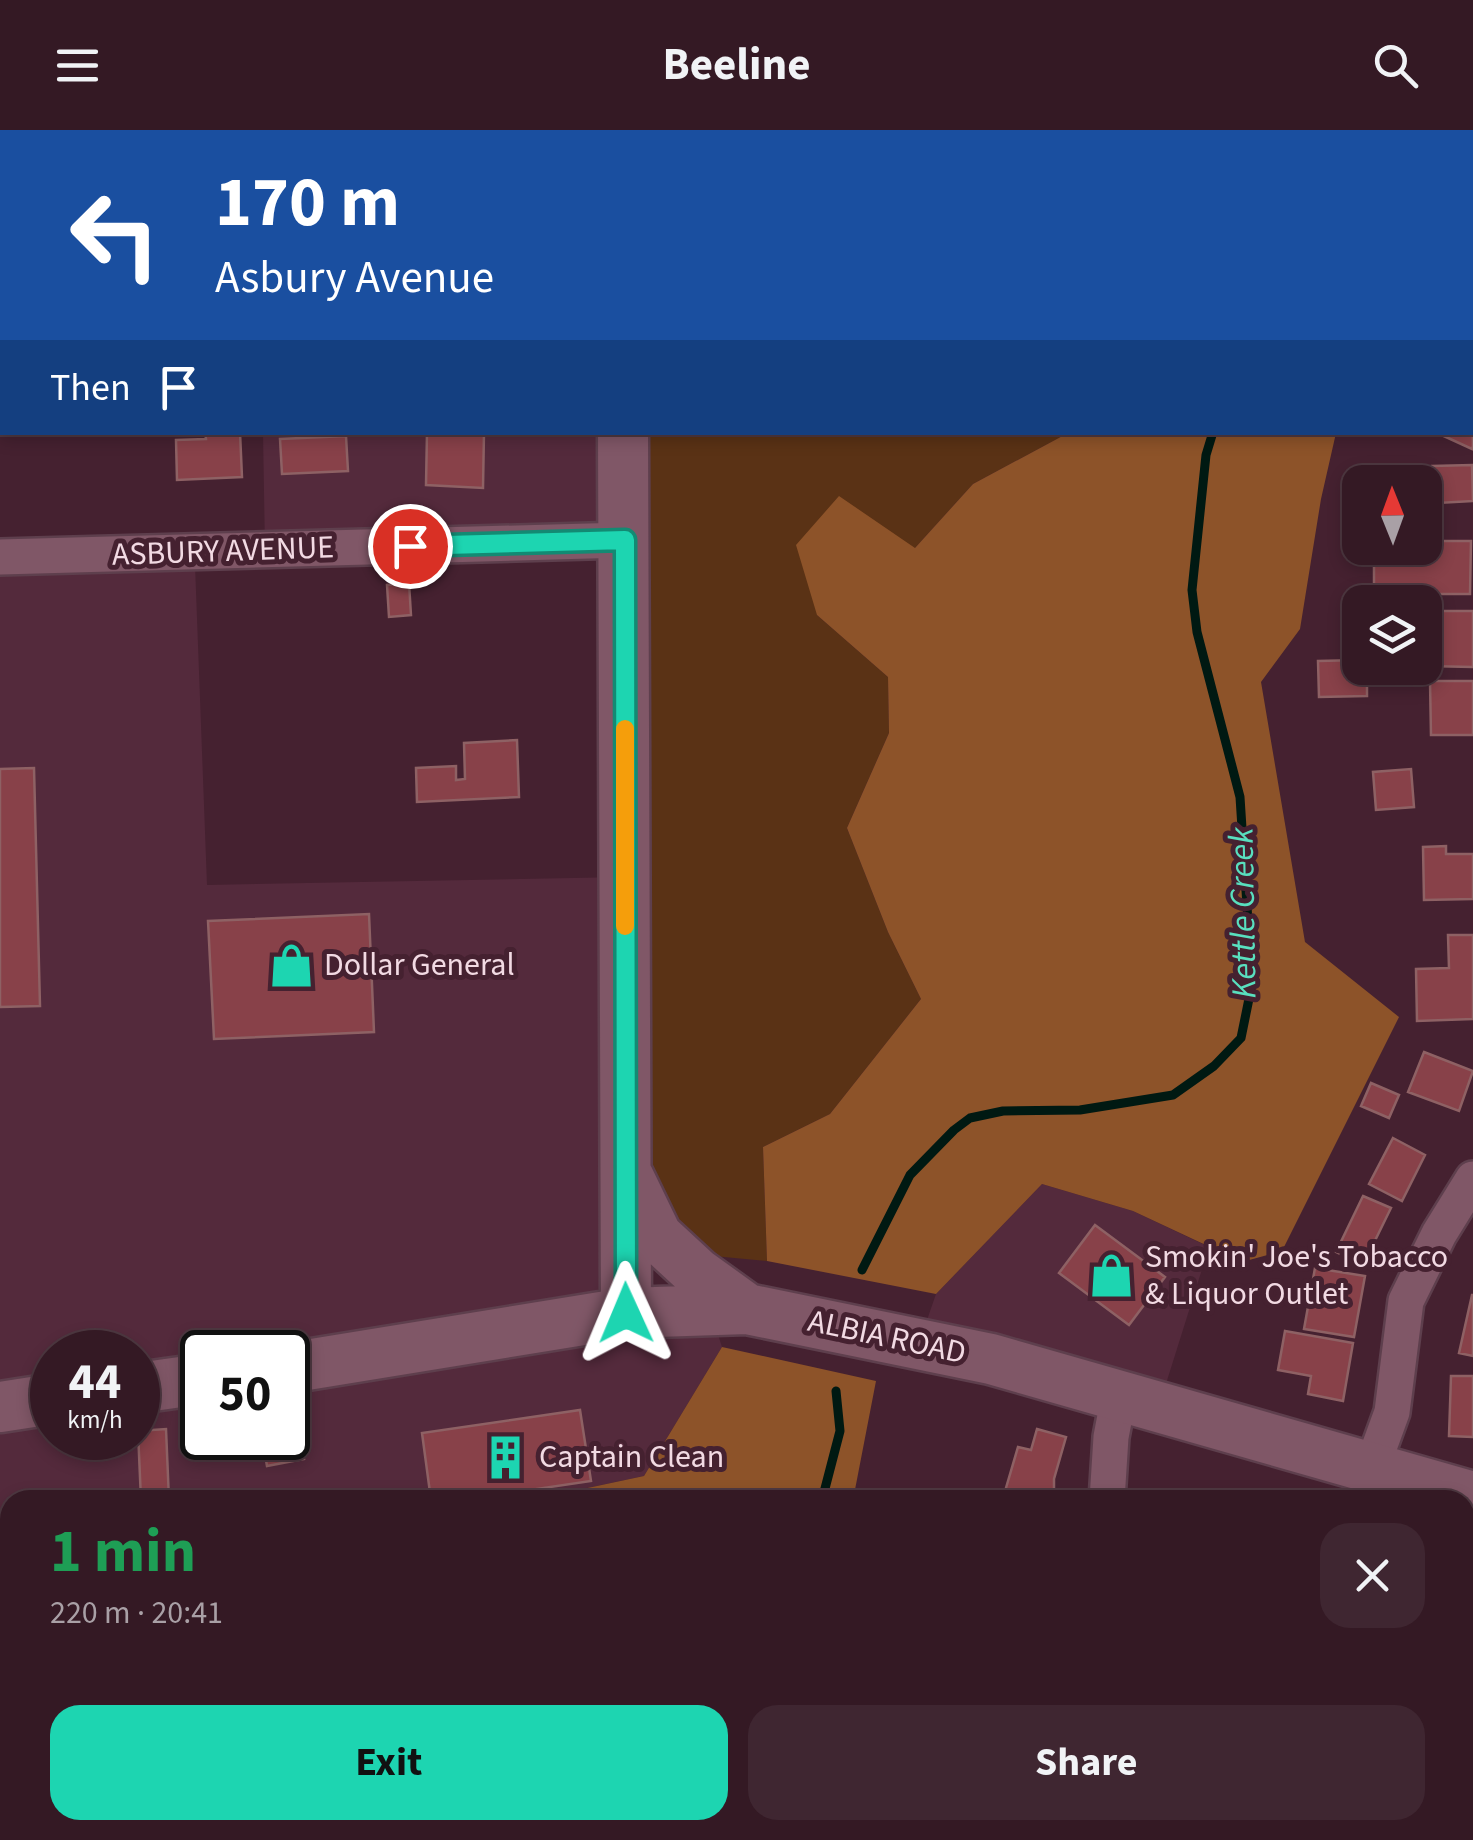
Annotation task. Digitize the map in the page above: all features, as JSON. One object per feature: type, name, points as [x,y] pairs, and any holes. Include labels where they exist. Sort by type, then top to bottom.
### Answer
[{"type":"main road","points":[[622,435],[626,1313]]},
{"type":"main road","points":[[625,1169],[657,1236],[696,1273],[747,1308]]},
{"type":"main road","name":"ALBIA ROAD","points":[[310,1364],[626,1313],[747,1308],[991,1359],[1453,1490]]},
{"type":"main road","points":[[0,1407],[30,1402]]},
{"type":"street","name":"ASBURY AVENUE","points":[[0,557],[625,540]]},
{"type":"street","points":[[1372,1466],[1392,1412],[1406,1301],[1439,1234],[1473,1178]]},
{"type":"street","points":[[1108,1490],[1119,1395]]},
{"type":"shaded area","points":[[263,435],[623,435],[625,540],[265,550]]},
{"type":"shaded area","points":[[623,435],[1064,435],[973,484],[915,548],[817,615],[888,677],[889,733],[847,828],[888,932],[921,999],[830,1114],[763,1147],[767,1261],[692,1254],[625,1169]]},
{"type":"shaded area","points":[[1064,435],[1336,435],[1300,629],[1261,682],[1305,942],[1399,1017],[1282,1251],[1242,1262],[1133,1211],[1042,1184],[936,1294],[767,1261],[763,1147],[830,1114],[921,999],[888,932],[847,828],[889,733],[888,677],[817,615],[796,545],[839,496],[915,548],[973,484]]},
{"type":"shaded area","points":[[194,538],[207,885],[625,877],[626,1312],[710,1310],[722,1347],[644,1476],[578,1490],[0,1490],[0,548]]},
{"type":"shaded area","points":[[1042,1184],[1133,1211],[1209,1247],[1159,1406],[919,1343],[936,1294]]},
{"type":"shaded area","points":[[722,1347],[876,1381],[855,1490],[578,1490],[644,1476]]},
{"type":"building","points":[[205,435],[240,435],[242,477],[177,480],[176,440],[206,439]]},
{"type":"building","points":[[427,435],[484,435],[483,488],[426,485]]},
{"type":"building","points":[[1442,435],[1473,435],[1472,449]]},
{"type":"building","points":[[346,436],[348,471],[282,474],[280,439]]},
{"type":"building","points":[[1472,465],[1473,501],[1442,503],[1442,466]]},
{"type":"building","points":[[1442,541],[1471,541],[1470,594],[1442,594],[1442,585],[1374,585],[1374,565],[1442,565]]},
{"type":"building","points":[[409,583],[411,615],[389,617],[387,585]]},
{"type":"building","points":[[1442,611],[1473,611],[1473,667],[1442,666]]},
{"type":"building","points":[[1342,660],[1342,685],[1367,685],[1367,696],[1319,697],[1318,661]]},
{"type":"building","points":[[1473,681],[1473,735],[1431,735],[1430,685]]},
{"type":"building","points":[[517,740],[519,797],[417,802],[416,768],[456,766],[456,780],[465,779],[464,743]]},
{"type":"building","points":[[34,768],[40,1006],[0,1007],[0,769]]},
{"type":"building","points":[[1411,769],[1414,807],[1376,810],[1373,772]]},
{"type":"building","points":[[1446,846],[1446,854],[1473,854],[1473,899],[1424,900],[1423,847]]},
{"type":"building","name":"Dollar General","points":[[369,914],[374,1032],[214,1039],[208,921]]},
{"type":"building","points":[[1448,935],[1473,935],[1473,1019],[1417,1021],[1416,969],[1449,968]]},
{"type":"building","points":[[1424,1052],[1473,1071],[1459,1111],[1408,1092]]},
{"type":"building","points":[[1371,1083],[1399,1095],[1389,1118],[1361,1106]]},
{"type":"building","points":[[1393,1138],[1425,1155],[1402,1201],[1369,1184]]},
{"type":"building","points":[[1363,1196],[1391,1208],[1363,1265],[1336,1252]]},
{"type":"building","name":"Smokin' Joe's Tobacco & Liquor Outlet","points":[[1095,1225],[1165,1277],[1129,1325],[1059,1273]]},
{"type":"building","points":[[1315,1268],[1365,1276],[1354,1337],[1304,1329]]},
{"type":"building","points":[[1473,1295],[1473,1356],[1459,1353]]},
{"type":"building","points":[[1285,1331],[1353,1343],[1343,1401],[1308,1394],[1311,1376],[1278,1370]]},
{"type":"building","points":[[1451,1376],[1473,1376],[1473,1437],[1449,1436]]},
{"type":"building","name":"Captain Clean","points":[[580,1410],[591,1481],[530,1490],[430,1490],[422,1433]]},
{"type":"building","points":[[160,1429],[166,1429],[169,1490],[141,1490],[139,1460],[160,1460]]},
{"type":"building","points":[[1037,1429],[1066,1437],[1054,1490],[1006,1490],[1018,1447],[1031,1450]]},
{"type":"building","points":[[266,1460],[299,1460],[267,1466]]},
{"type":"waterway","name":"Kettle Creek","points":[[862,1270],[910,1175],[970,1118],[1003,1111],[1080,1110],[1173,1095],[1214,1066],[1241,1038],[1252,984],[1240,797],[1197,632],[1192,590],[1206,455],[1212,435]]},
{"type":"waterway","name":"Kettle Creek","points":[[825,1490],[840,1431],[836,1391]]},
{"type":"slow traffic","points":[[625,729],[625,926]]},
{"type":"place","name":"Dollar General","points":[[291,965]]},
{"type":"place","name":"Smokin' Joe's Tobacco & Liquor Outlet","points":[[1112,1275]]},
{"type":"place","name":"Captain Clean","points":[[506,1457]]},
{"type":"route","points":[[410,546],[625,540],[626,1313]]}]
